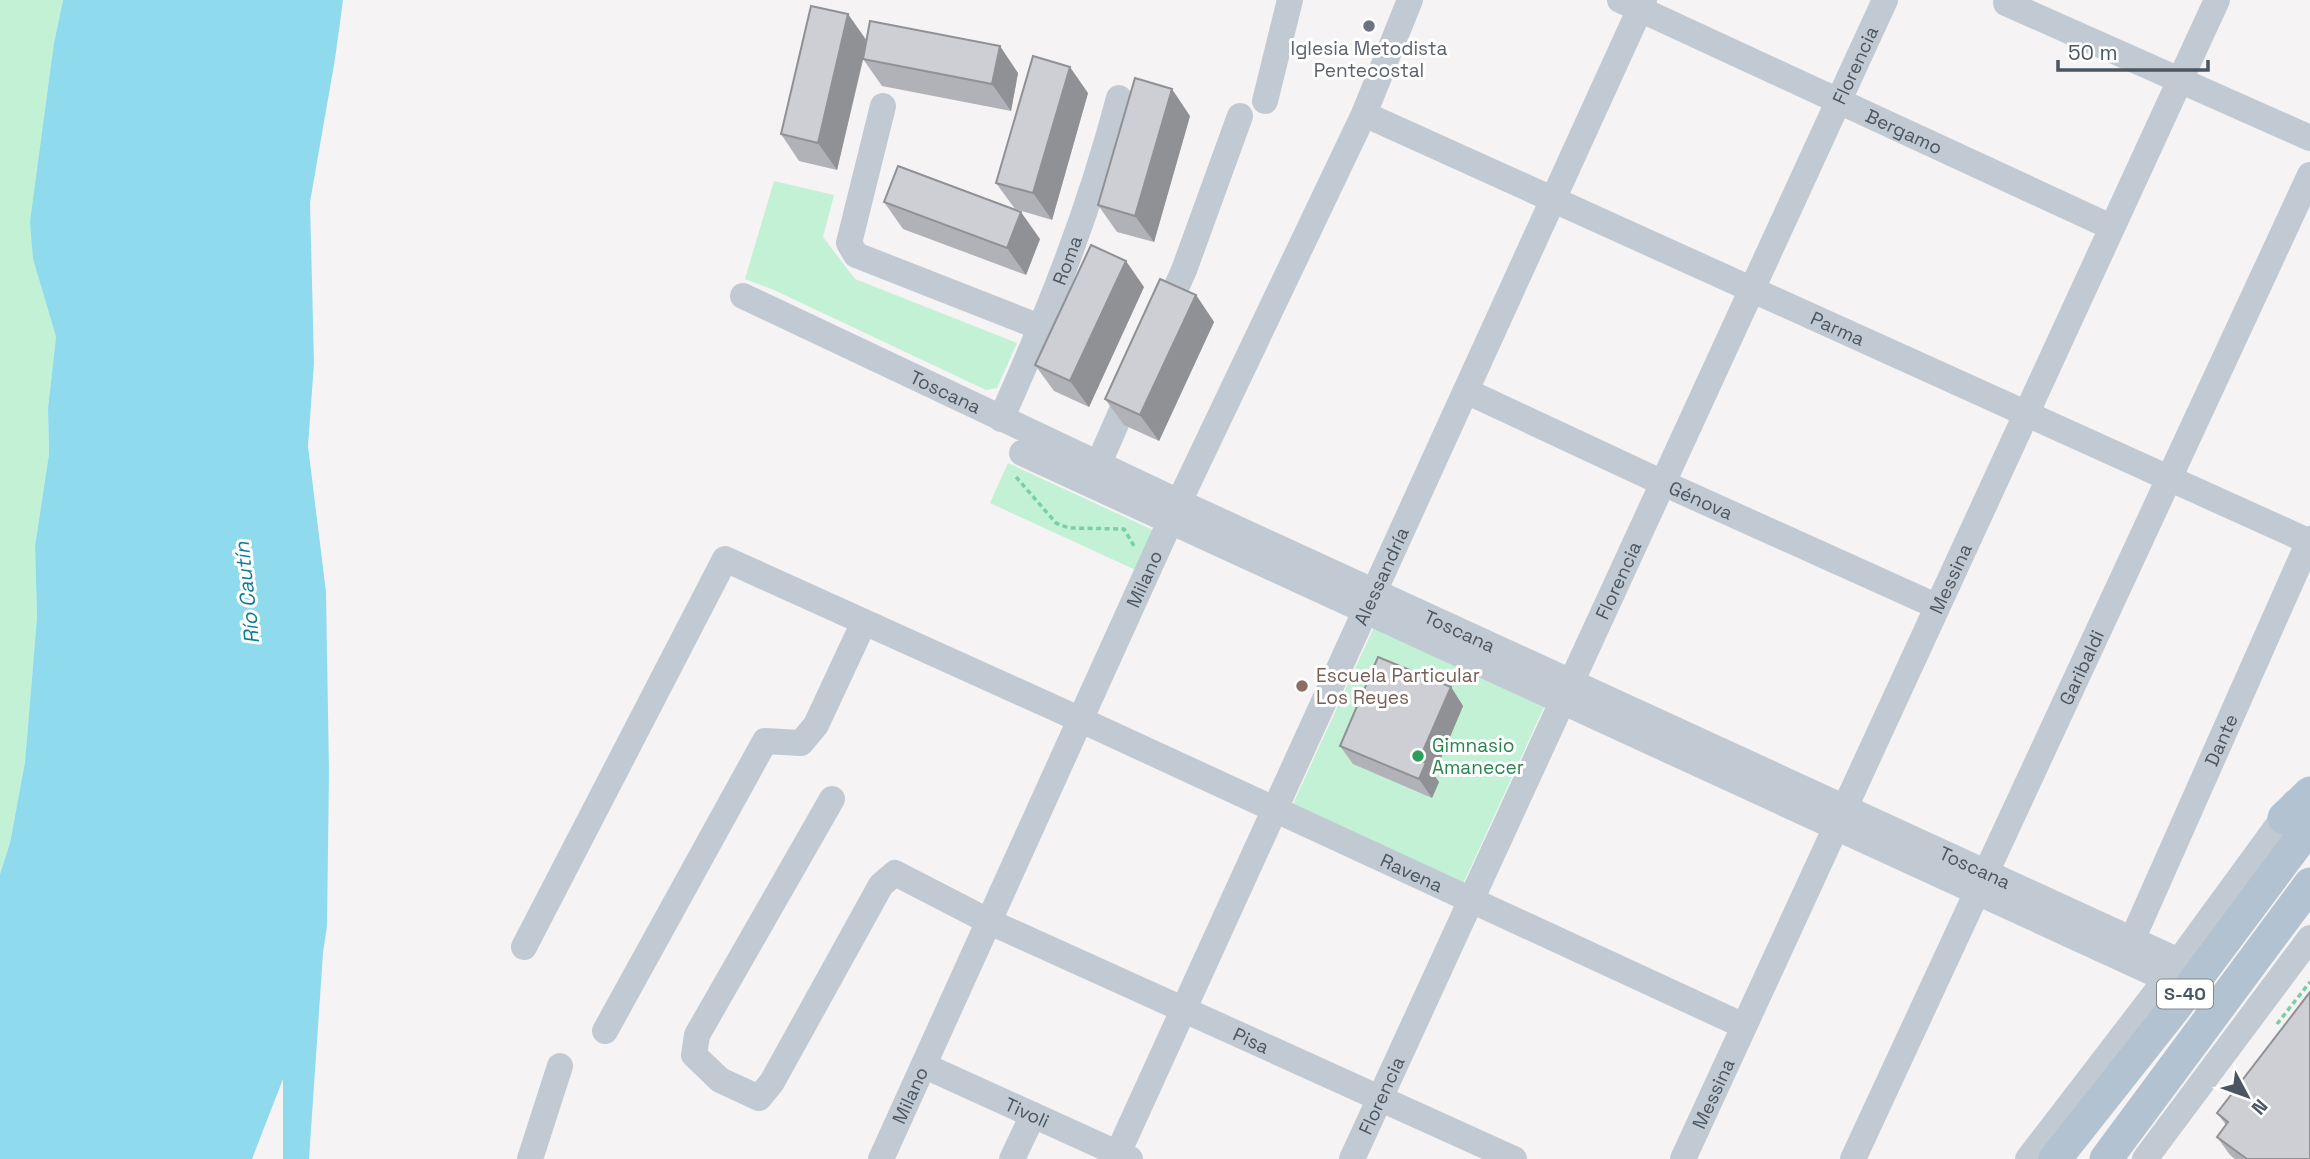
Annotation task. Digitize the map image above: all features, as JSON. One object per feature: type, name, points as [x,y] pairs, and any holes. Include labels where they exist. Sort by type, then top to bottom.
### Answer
[{"type":"main road","points":[[2297,822],[2310,793]]},
{"type":"main road","name":"S-40","points":[[2055,1159],[2176,1006],[2297,822]]},
{"type":"main road","name":"S-40","points":[[2106,1159],[2310,884]]},
{"type":"street","points":[[1265,101],[1290,0]]},
{"type":"street","name":"Milano","points":[[881,1159],[1174,512],[1364,114],[1410,0]]},
{"type":"street","name":"Florencia","points":[[1352,1159],[1885,0]]},
{"type":"street","name":"Messina","points":[[1683,1159],[2217,0]]},
{"type":"street","name":"Bergamo","points":[[1635,3],[2110,228]]},
{"type":"street","name":"Alessandría","points":[[1124,1156],[1184,1009],[1553,199],[1635,3]]},
{"type":"street","points":[[2006,3],[2310,138]]},
{"type":"street","name":"Roma","points":[[1001,419],[1042,328],[1093,191],[1119,98]]},
{"type":"street","points":[[883,106],[849,243],[856,255],[1042,328]]},
{"type":"street","name":"Parma","points":[[1364,114],[2310,541]]},
{"type":"street","points":[[1098,465],[1184,270],[1240,116]]},
{"type":"street","name":"Garibaldi","points":[[1853,1159],[2310,175]]},
{"type":"street","name":"Toscana","points":[[743,296],[1098,465],[1174,512]]},
{"type":"street","name":"Génova","points":[[1465,391],[1663,484],[1936,606]]},
{"type":"street","name":"Toscana","points":[[1020,460],[1174,512],[2172,970]]},
{"type":"street","name":"Dante","points":[[2132,940],[2310,541]]},
{"type":"street","name":"Ravena","points":[[524,947],[725,559],[1744,1026]]},
{"type":"street","points":[[605,1031],[765,741],[801,743],[816,725],[864,622]]},
{"type":"street","points":[[2028,1159],[2172,970],[2297,822],[2310,783]]},
{"type":"street","name":"Pisa","points":[[832,799],[697,1035],[694,1055],[720,1080],[760,1098],[772,1082],[881,885],[895,873],[990,922],[1514,1159]]},
{"type":"street","name":"Toscana","points":[[1982,883],[2132,940],[2172,970]]},
{"type":"street","points":[[2145,1159],[2310,938]]},
{"type":"street","points":[[530,1159],[560,1066]]},
{"type":"street","name":"Tivoli","points":[[925,1066],[1124,1156]]},
{"type":"street","points":[[1012,1159],[1032,1115]]},
{"type":"path","points":[[1020,460],[1014,475],[1056,523],[1069,528],[1125,529],[1135,547],[1154,556]]},
{"type":"green space","points":[[0,0],[63,0],[54,43],[33,259],[56,337],[48,408],[49,454],[35,546],[37,617],[25,762],[10,843],[0,874]]},
{"type":"green space","points":[[774,181],[834,195],[823,237],[855,279],[1017,343],[997,388],[986,390],[774,290],[745,279]]},
{"type":"green space","points":[[1008,463],[1153,530],[1140,572],[990,503]]},
{"type":"green space","name":"Gimnasio Amanecer","points":[[1374,627],[1545,705],[1463,884],[1292,806]]},
{"type":"water","name":"Río Cautín","points":[[63,0],[343,0],[310,202],[314,363],[308,446],[326,592],[329,772],[327,926],[309,1159],[283,1159],[283,1079],[252,1159],[0,1159],[0,874],[10,843],[25,762],[37,617],[35,546],[49,454],[48,408],[56,337],[33,259],[30,222],[54,43]]},
{"type":"building","points":[[811,6],[848,14],[818,143],[781,134]]},
{"type":"building","points":[[870,21],[1000,46],[992,84],[863,59]]},
{"type":"building","points":[[1033,56],[1070,67],[1033,193],[996,183]]},
{"type":"building","points":[[1135,78],[1172,89],[1135,216],[1098,205]]},
{"type":"building","points":[[898,166],[1021,212],[1007,248],[884,202]]},
{"type":"building","points":[[1091,245],[1126,261],[1070,381],[1035,365]]},
{"type":"building","points":[[1160,279],[1196,295],[1140,415],[1105,399]]},
{"type":"building","points":[[1378,657],[1451,687],[1419,760],[1426,763],[1419,779],[1340,746]]},
{"type":"building","points":[[2310,992],[2310,1159],[2247,1159],[2217,1137],[2228,1122],[2217,1113]]},
{"type":"place","name":"Iglesia Metodista Pentecostal","points":[[1369,26]]},
{"type":"place","name":"Escuela Particular Los Reyes","points":[[1302,686]]},
{"type":"place","name":"Gimnasio Amanecer","points":[[1418,756]]}]
